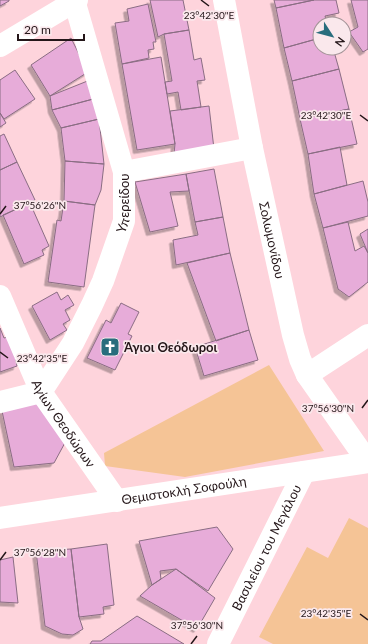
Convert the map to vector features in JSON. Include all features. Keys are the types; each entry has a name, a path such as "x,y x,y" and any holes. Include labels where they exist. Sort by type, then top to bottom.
{"street":[{"path":"0,46 75,0"},
{"name":"Υπερείδου","path":"42,392 72,342 103,281 124,221 124,172 75,0"},
{"name":"Σολωμονίδου","path":"224,0 252,148 293,335 300,359 307,375 368,462"},
{"path":"124,172 252,148"},
{"name":"Αγίων Θεοδώρων","path":"0,296 42,392 117,501"},
{"path":"307,375 368,335"},
{"path":"0,402 42,392"},
{"name":"Θεμιστοκλή Σοφούλη","path":"0,518 368,462"},
{"name":"Βασιλείου του Μεγάλου","path":"218,644 304,472"}],"shaded area":[{"path":"269,365 324,451 185,477 105,466 104,453"},
{"path":"349,518 368,528 368,644 273,644 259,637 307,547 328,558"}],"building":[{"path":"0,0 9,0 9,1 0,6"},
{"path":"150,0 183,0 189,30 164,34 158,37"},
{"path":"274,0 314,0 276,8"},
{"path":"314,0 336,0 339,13 325,16 312,16 312,40 284,48 276,8"},
{"path":"351,0 368,0 368,49 363,52 352,36 352,30 358,27"},
{"path":"148,4 156,42 153,42 154,49 148,50 149,58 122,64 115,23 129,21 127,9"},
{"path":"189,30 194,60 201,58 205,80 197,81 201,107 181,110 178,92 167,94 165,82 172,81 164,34"},
{"path":"71,38 88,72 50,96 31,65"},
{"path":"312,40 312,56 335,56 339,69 292,81 284,48"},
{"path":"161,57 175,144 137,150 122,64"},
{"path":"339,69 349,109 300,119 292,81"},
{"path":"15,70 35,99 4,119 0,113 0,80"},
{"path":"90,80 97,98 52,110 50,96"},
{"path":"97,98 99,119 61,128 52,110"},
{"path":"209,106 214,149 174,154 175,144 170,111"},
{"path":"349,109 357,144 308,154 300,119"},
{"path":"0,113 6,123 0,127"},
{"path":"99,119 104,164 65,161 61,128"},
{"path":"4,134 17,162 0,170 0,136"},
{"path":"340,147 347,185 314,194 308,154"},
{"path":"65,161 104,164 101,190 95,205 64,201"},
{"path":"17,162 35,200 0,217 0,170"},
{"path":"214,169 223,217 195,222 186,174"},
{"path":"186,174 189,191 170,192 178,226 150,232 135,182"},
{"path":"363,181 368,202 368,216 323,228 314,194"},
{"path":"64,201 95,205 84,287 48,282 57,220 61,221"},
{"path":"30,203 49,246 42,250 44,255 24,264 3,215"},
{"path":"223,217 230,253 176,265 173,240 198,235 195,222"},
{"path":"348,222 355,251 364,246 368,253 368,282 349,297 338,289 323,228"},
{"path":"368,229 368,253 360,234"},
{"path":"230,253 249,330 216,341 187,263"},
{"path":"57,292 61,300 68,295 74,305 65,310 70,320 63,324 67,330 50,340 32,306"},
{"name":"Άγιοι Θεόδωροι","path":"121,303 139,312 128,334 132,336 115,370 87,358 106,320 111,323"},
{"path":"0,328 4,338 11,336 17,366 0,372"},
{"path":"249,330 258,360 204,376 195,347"},
{"path":"40,399 67,439 54,463 14,467 2,411"},
{"path":"217,527 233,549 208,591 176,569 160,571 161,579 152,585 139,541"},
{"path":"107,544 114,605 103,607 104,614 79,617 71,549"},
{"path":"71,549 79,617 83,629 73,635 62,634 45,626 36,551"},
{"path":"13,557 18,603 0,602 0,560"},
{"path":"176,569 215,598 197,629 140,596 152,585"},
{"path":"137,616 184,644 90,644 92,641 101,641"}],"place":[{"name":"Άγιοι Θεόδωροι","path":"110,347"}]}
